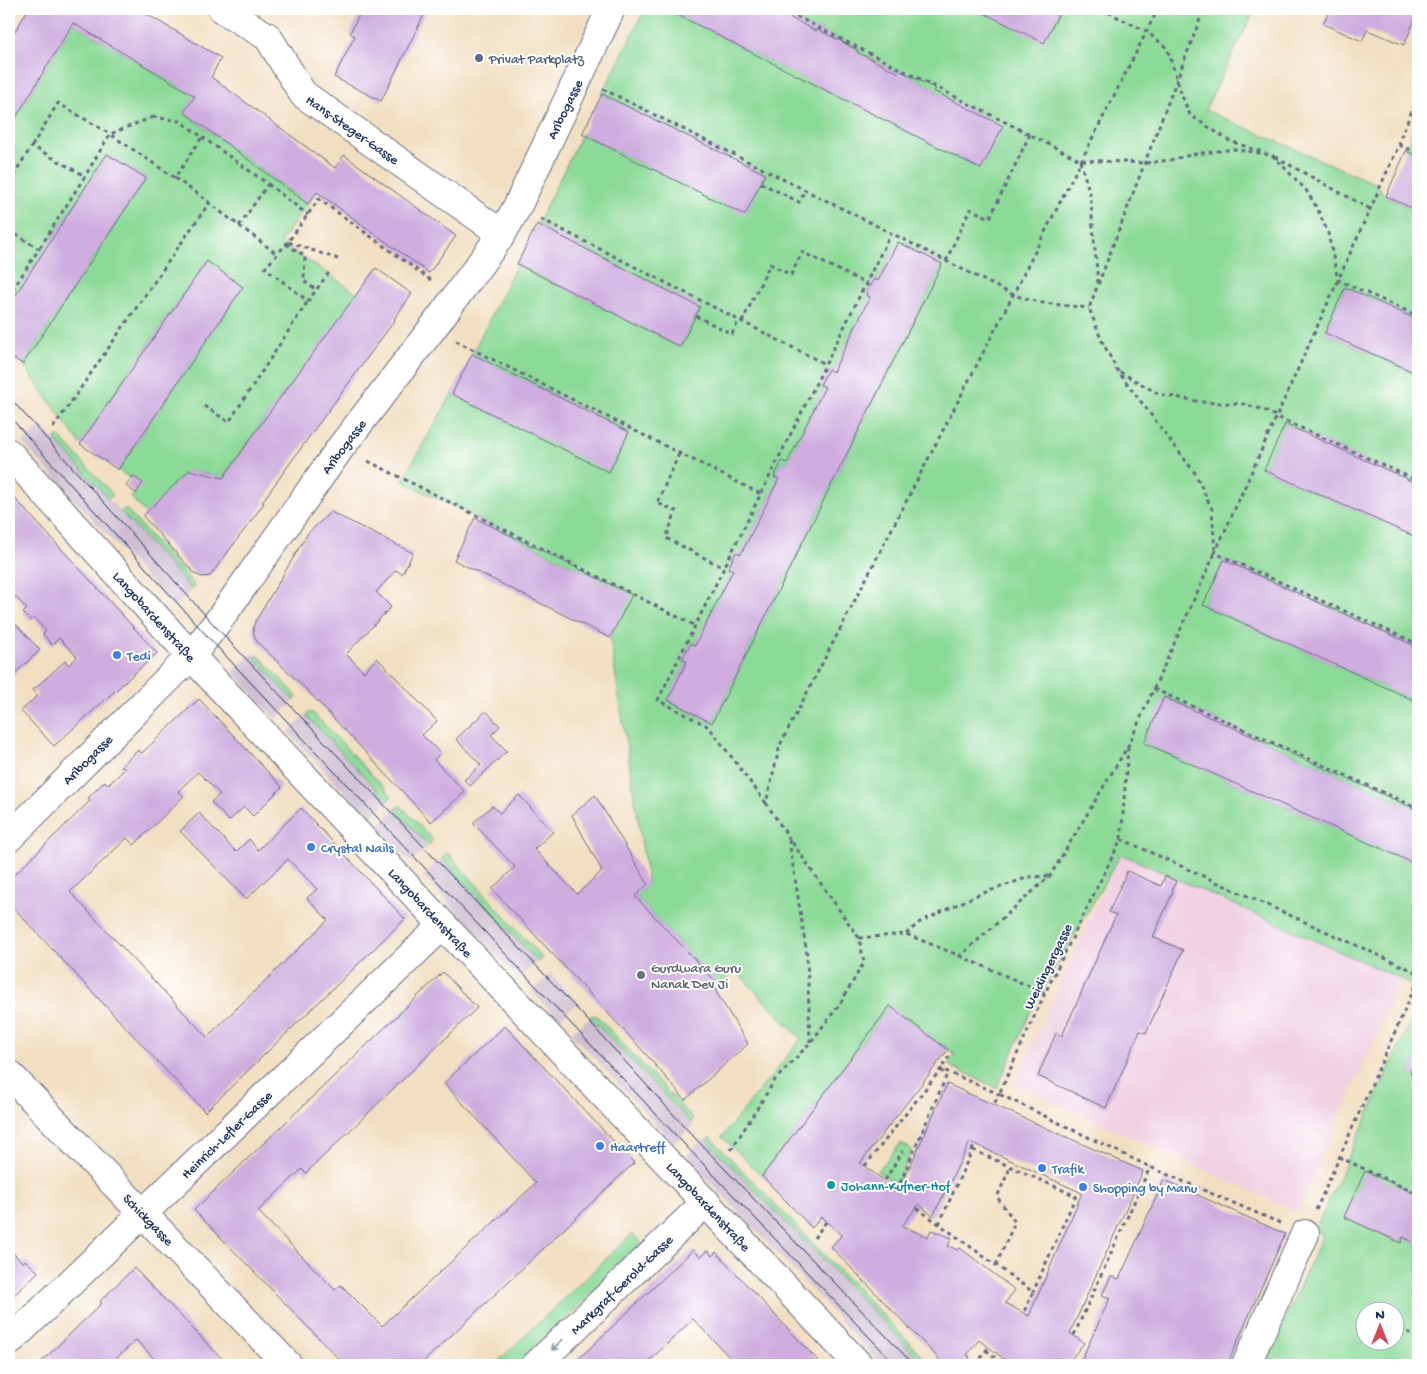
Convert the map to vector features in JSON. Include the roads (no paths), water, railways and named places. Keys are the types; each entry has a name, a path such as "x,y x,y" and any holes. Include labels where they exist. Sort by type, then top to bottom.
{"street":[{"name":"Hans-Steger-Gasse","path":"222,9 268,37 304,94 502,234"},
{"name":"Aribogasse","path":"9,838 191,656 219,620 341,447 432,330 502,234 517,207 612,9"},
{"name":"Langobardenstraße","path":"9,453 191,656 860,1365"},
{"name":"Heinrich-Lefler-Gasse","path":"9,1342 443,925"},
{"name":"Schickgasse","path":"9,1074 288,1365"},
{"name":"Markgraf-Gerold-Gasse","path":"536,1365 706,1202"},
{"path":"1246,1365 1305,1234"}],"tram line":[{"path":"9,397 215,626 580,1012 694,1137 914,1365"},
{"path":"9,416 207,636 685,1145 896,1365"}],"place":[{"name":"Privat Parkplatz","path":"479,58"},
{"name":"Tedi","path":"117,655"},
{"name":"Crystal Nails","path":"311,847"},
{"name":"Gurdwara Guru Nanak Dev Ji","path":"641,975"},
{"name":"Haartreff","path":"600,1146"},
{"name":"Trafik","path":"1042,1168"},
{"name":"Johann-Kufner-Hof","path":"831,1185"},
{"name":"Shopping by Manu","path":"1083,1187"}]}
